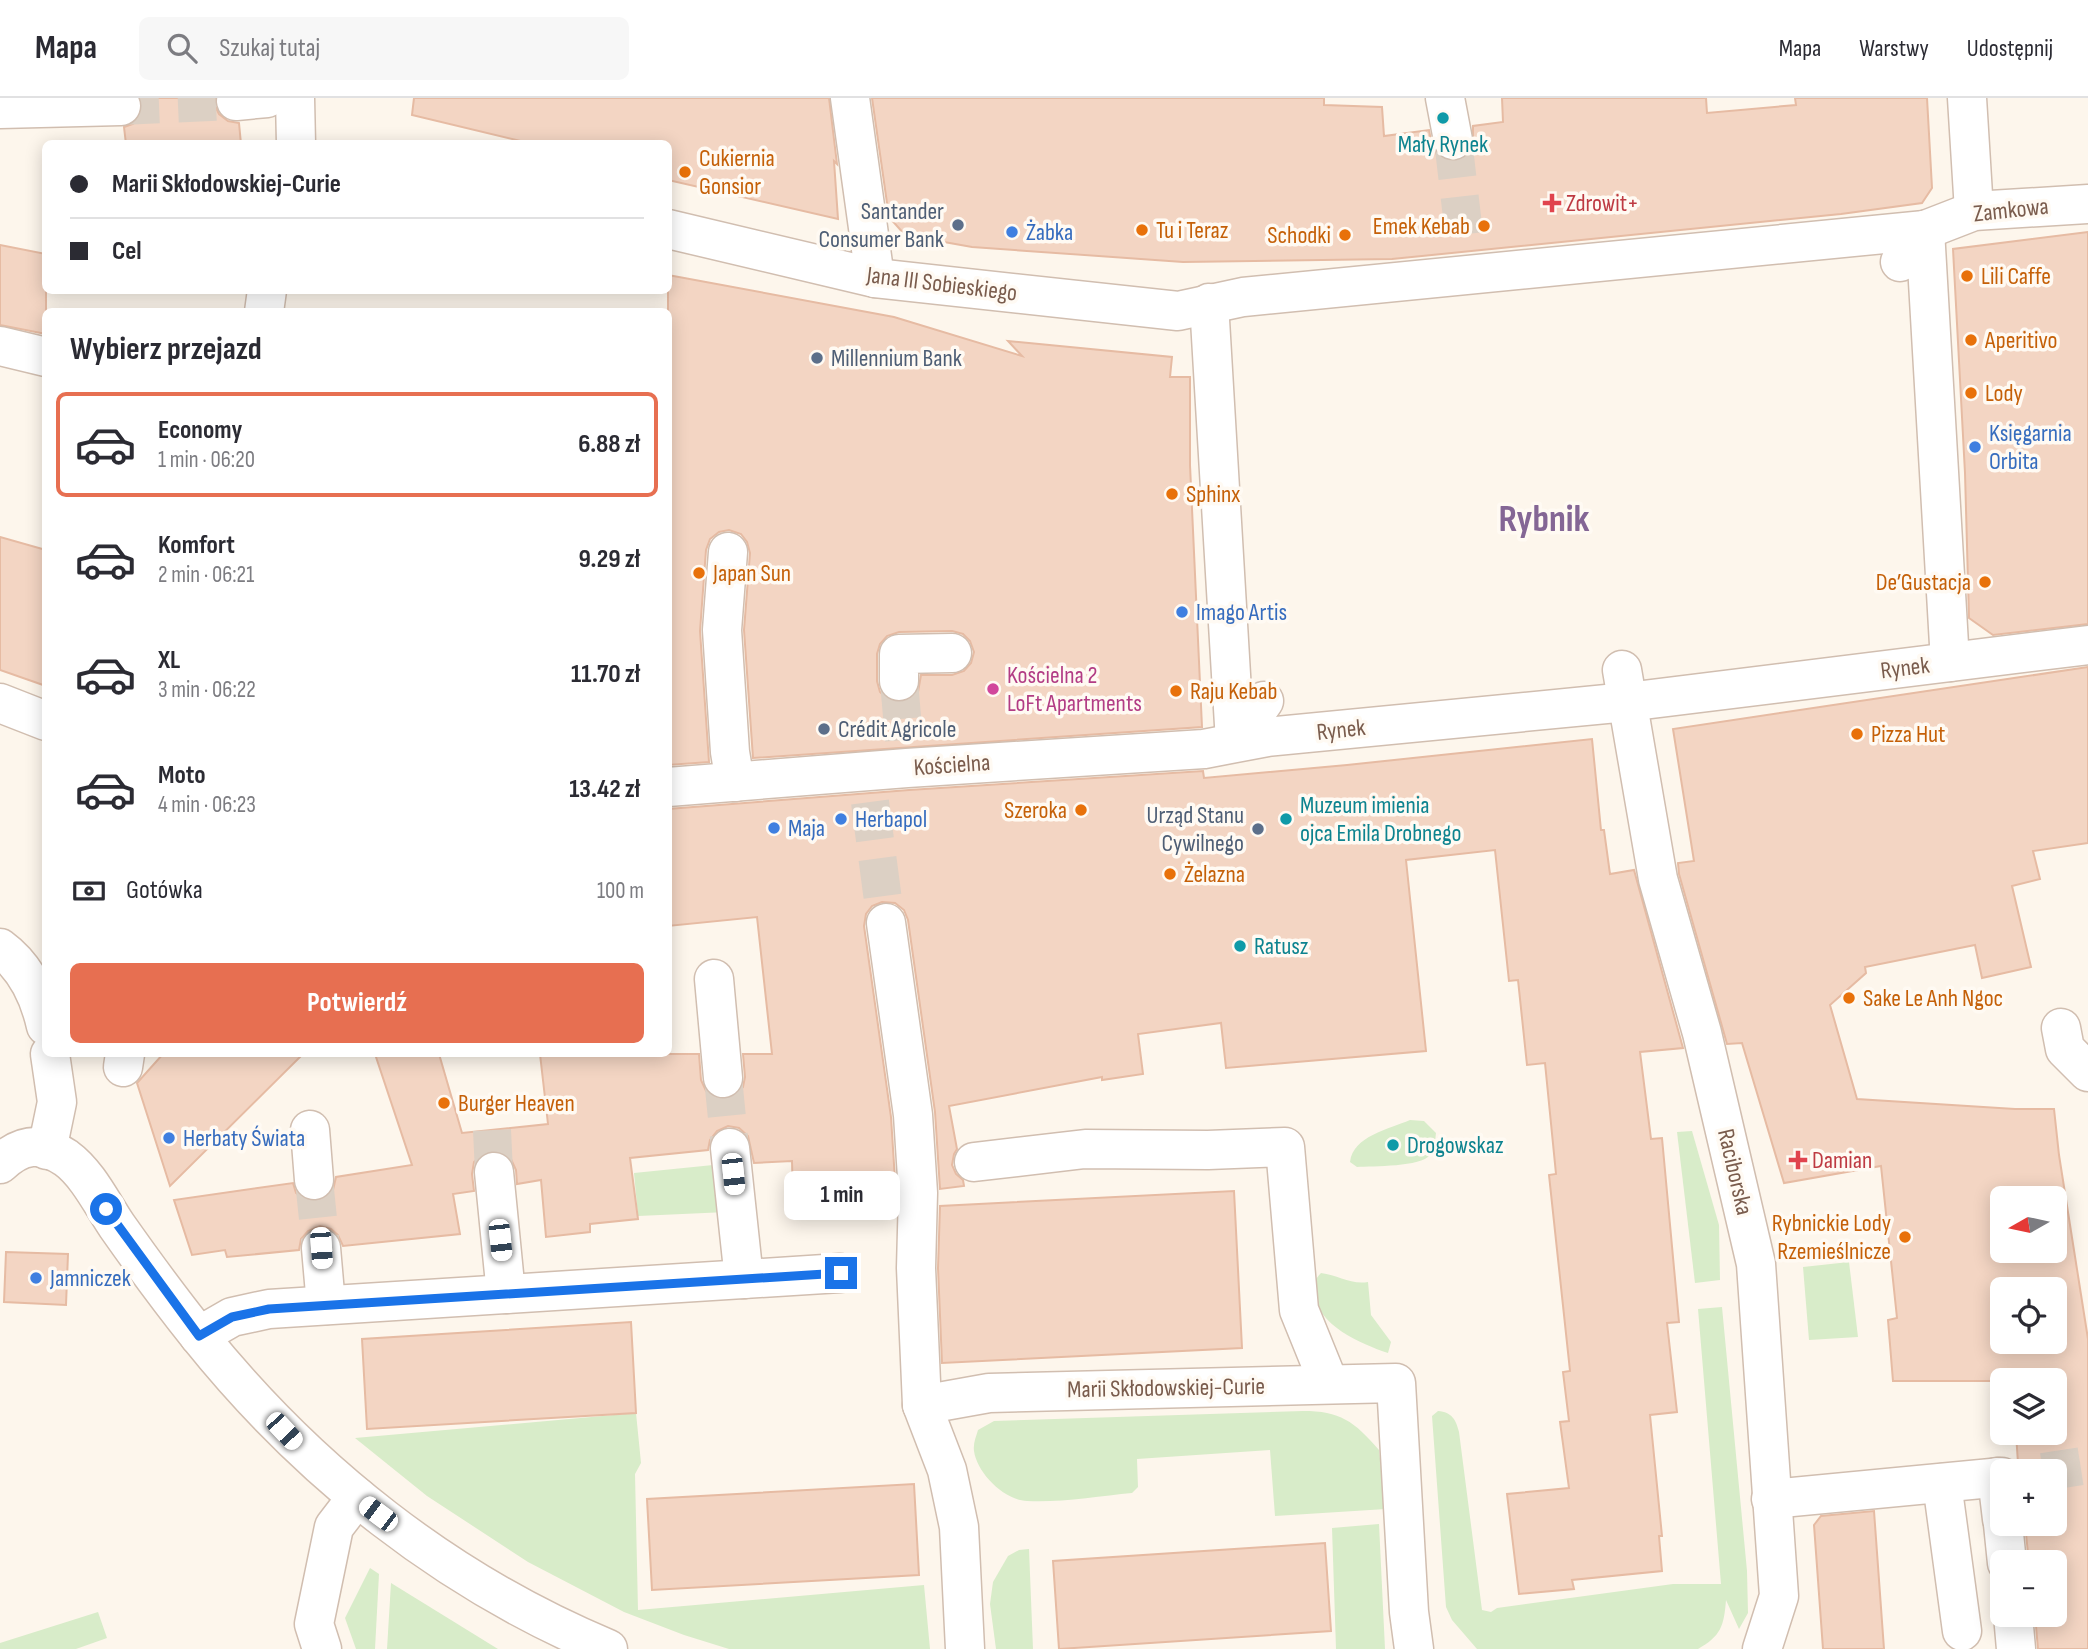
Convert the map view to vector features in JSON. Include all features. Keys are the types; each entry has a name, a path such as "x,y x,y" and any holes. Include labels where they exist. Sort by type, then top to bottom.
{"street":[{"path":"295,98 302,140"},
{"path":"850,98 875,278"},
{"path":"1446,98 1453,140"},
{"path":"1968,98 1974,211"},
{"path":"0,109 121,106"},
{"name":"Zamkowa","path":"1931,227 1974,211 2088,204"},
{"path":"1900,262 1931,227"},
{"path":"1235,742 1206,311 1243,297 1931,227"},
{"name":"Rynek","path":"1235,742 1624,686 1940,652 1931,227"},
{"name":"Jana III Sobieskiego","path":"672,230 875,278 1206,311"},
{"path":"0,346 42,356"},
{"path":"728,552 722,630 730,752 735,782"},
{"path":"1940,652 2088,645"},
{"path":"899,681 899,654 952,653"},
{"name":"Raciborska","path":"1624,686 1658,879 1702,1033 1756,1264 1779,1596 1762,1649"},
{"path":"1235,742 1264,701"},
{"path":"0,703 42,719"},
{"name":"Kościelna","path":"672,787 735,782 868,786 905,754 1204,749 1235,742"},
{"path":"886,923 913,1115 918,1194 916,1268 922,1405 947,1470 959,1527 965,1649"},
{"path":"23,958 42,1012"},
{"path":"714,979 723,1077"},
{"path":"2061,1028 2065,1049 2088,1072"},
{"path":"47,1150 57,1102 50,1057"},
{"path":"310,1130 314,1180"},
{"path":"0,1164 14,1151 29,1147 47,1150 66,1158 81,1173 199,1336 238,1383 300,1447 357,1497 444,1562 502,1597 608,1649"},
{"path":"974,1162 1085,1149 1208,1150 1286,1147 1299,1310 1329,1384"},
{"path":"730,1148 744,1279"},
{"path":"494,1172 506,1294"},
{"path":"321,1248 326,1305"},
{"path":"199,1336 232,1317 250,1312 841,1273"},
{"name":"Marii Skłodowskiej-Curie","path":"922,1405 989,1393 1396,1383 1409,1612 1414,1649"},
{"path":"1772,1499 1990,1478"},
{"path":"1942,1483 1962,1630"},
{"path":"322,1649 314,1624 334,1527 357,1497"},
{"path":"2013,1627 2016,1649"}],"green space":[{"path":"1410,1120 1424,1121 1436,1133 1433,1150 1425,1159 1407,1164 1357,1167 1350,1162 1353,1153 1365,1140"},
{"path":"1692,1131 1719,1225 1720,1280 1695,1283 1677,1132"},
{"path":"723,1164 727,1212 638,1216 634,1173"},
{"path":"1849,1262 1858,1337 1809,1340 1803,1267"},
{"path":"1321,1273 1356,1282 1368,1282 1371,1315 1391,1342 1388,1353 1342,1332 1323,1315 1314,1290"},
{"path":"1722,1307 1747,1571 1748,1613 1739,1629 1726,1600 1720,1629 1712,1640 1698,1649 1477,1649 1452,1620 1446,1607 1432,1416 1438,1411 1450,1415 1459,1432 1482,1610 1491,1612 1497,1608 1673,1584 1721,1584 1698,1309"},
{"path":"1303,1411 1327,1413 1345,1420 1362,1432 1379,1450 1386,1509 1275,1516 1270,1450 1137,1459 1138,1487 1132,1493 1039,1501 1018,1499 1001,1491 980,1468 974,1451 978,1430 994,1421"},
{"path":"636,1413 641,1463 635,1474 638,1610 924,1585 930,1649 729,1649 684,1635 624,1612 528,1562 427,1496 355,1438"},
{"path":"1379,1524 1385,1649 1336,1649 1332,1528"},
{"path":"1029,1549 1033,1649 996,1649 990,1604 993,1582 1008,1556 1019,1550"},
{"path":"370,1568 379,1574 375,1649 356,1649 345,1618"},
{"path":"391,1583 498,1649 387,1649"},
{"path":"98,1612 107,1638 76,1649 0,1649 0,1643"}],"building":[{"path":"141,98 215,98 214,104 219,114 228,121 239,123 241,140 126,140 124,127 133,124 140,117 143,106"},
{"path":"414,98 829,98 837,164 834,161 838,219 672,181 672,140 516,140 412,115"},
{"path":"872,98 1324,98 1324,105 1382,107 1384,136 1429,130 1437,155 1456,162 1467,157 1473,148 1473,126 1503,122 1502,98 1706,98 1707,113 1796,105 1795,98 1927,98 1932,188 1922,203 1841,214 1392,259 1183,262 972,247 905,235 889,217"},
{"path":"2088,232 2088,624 1993,635 1969,618 1965,473 1953,249"},
{"path":"0,245 42,253 42,294 46,294 46,308 42,308 42,333 0,325"},
{"path":"672,276 894,317 1022,356 1008,341 1172,357 1170,377 1190,377 1190,465 1202,727 753,758 744,630 750,553 741,534 729,530 719,532 710,539 706,550 700,631 709,762 672,765 672,308 668,308 668,294 672,294","holes":["952,631 963,634 970,641 974,652 971,663 964,671 952,675 921,675 918,692 909,700 900,703 889,700 880,692 877,681 877,654 880,644 887,636 899,632"]},
{"path":"0,537 42,549 42,685 0,670"},
{"path":"2088,667 2088,843 2033,851 2040,879 2012,886 2031,967 1982,978 1975,945 1865,967 1866,973 1830,1005 1857,1099 2054,1109 2064,1186 1990,1186 1990,1264 2067,1264 2067,1206 2088,1339 2088,1649 2038,1649 2036,1627 2067,1627 2067,1550 2028,1550 2026,1536 2067,1536 2067,1459 2018,1459 2017,1445 2067,1445 2067,1368 1990,1368 1990,1381 1893,1381 1888,1320 1897,1318 1881,1166 1784,1183 1742,1043 1727,1044 1679,874 1678,863 1694,861 1673,729"},
{"path":"1592,739 1601,830 1604,830 1610,874 1634,870 1683,1048 1640,1052 1651,1139 1662,1138 1679,1322 1667,1323 1677,1412 1650,1415 1662,1536 1659,1536 1662,1571 1572,1580 1574,1589 1519,1594 1507,1494 1569,1488 1560,1422 1569,1421 1563,1372 1570,1371 1549,1175 1556,1174 1545,1063 1527,1065 1518,980 1509,981 1495,850 1406,860 1426,1051 1226,1068 1221,1023 1138,1034 1143,1074 1102,1080 1102,1077 949,1106 957,1149 952,1165 963,1180 964,1186 940,1189 935,1112 908,920 904,910 895,903 882,902 872,906 866,914 864,926 891,1117 896,1196 844,1205 843,1198 793,1200 792,1161 754,1163 748,1136 739,1128 728,1126 717,1131 710,1140 708,1150 630,1158 638,1219 590,1224 590,1232 546,1237 541,1180 517,1184 516,1170 511,1159 504,1152 493,1150 482,1154 474,1162 474,1191 453,1194 460,1234 343,1246 338,1235 331,1229 320,1226 308,1231 301,1239 299,1250 227,1257 225,1250 192,1255 174,1200 293,1183 296,1193 304,1199 316,1202 327,1198 333,1190 336,1177 412,1165 376,1057 440,1057 462,1133 548,1124 540,1057 672,1057 672,1054 699,1054 701,1080 706,1091 713,1097 724,1100 736,1095 743,1087 745,1077 743,1054 772,1054 757,917 672,926 672,809 1203,771 1204,778"},
{"path":"160,1057 300,1057 170,1186 137,1083"},
{"path":"1234,1191 1242,1348 942,1363 938,1268 940,1206"},
{"path":"6,1252 68,1254 66,1305 4,1302"},
{"path":"631,1322 636,1413 367,1429 362,1339"},
{"path":"914,1484 919,1575 652,1590 647,1499"},
{"path":"1874,1511 1884,1649 1823,1649 1814,1525 1821,1516"},
{"path":"1325,1543 1331,1631 1059,1649 1053,1561"}],"tunnel":[{"path":"121,106 236,101"},
{"path":"1453,140 1466,251"},
{"path":"899,681 904,740"},
{"path":"870,802 886,923"},
{"path":"723,1078 730,1148"},
{"path":"492,1130 494,1172"},
{"path":"314,1180 321,1248"},
{"path":"2067,1468 2088,1465"}],"place":[{"name":"Mały Rynek","path":"1443,118"},
{"name":"Cukiernia Gonsior","path":"685,172"},
{"name":"Zdrowit+","path":"1552,203"},
{"name":"Santander Consumer Bank","path":"958,225"},
{"name":"Emek Kebab","path":"1484,226"},
{"name":"Tu i Teraz","path":"1142,230"},
{"name":"Żabka","path":"1012,232"},
{"name":"Schodki","path":"1345,235"},
{"name":"Lili Caffe","path":"1967,276"},
{"name":"Aperitivo","path":"1971,340"},
{"name":"Millennium Bank","path":"817,358"},
{"name":"Lody","path":"1971,393"},
{"name":"Księgarnia Orbita","path":"1975,447"},
{"name":"Sphinx","path":"1172,494"},
{"name":"Japan Sun","path":"699,573"},
{"name":"De’Gustacja","path":"1985,582"},
{"name":"Imago Artis","path":"1182,612"},
{"name":"Kościelna 2 LoFt Apartments","path":"993,689"},
{"name":"Raju Kebab","path":"1176,691"},
{"name":"Crédit Agricole","path":"824,729"},
{"name":"Pizza Hut","path":"1857,734"},
{"name":"Szeroka","path":"1081,810"},
{"name":"Herbapol","path":"841,819"},
{"name":"Muzeum imienia ojca Emila Drobnego","path":"1286,819"},
{"name":"Maja","path":"774,828"},
{"name":"Urząd Stanu Cywilnego","path":"1258,829"},
{"name":"Żelazna","path":"1170,874"},
{"name":"Ratusz","path":"1240,946"},
{"name":"Sake Le Anh Ngoc","path":"1849,998"},
{"name":"Burger Heaven","path":"444,1103"},
{"name":"Herbaty Świata","path":"169,1138"},
{"name":"Drogowskaz","path":"1393,1145"},
{"name":"Damian","path":"1798,1160"},
{"name":"Rybnickie Lody Rzemieślnicze","path":"1905,1237"},
{"name":"Jamniczek","path":"36,1278"}],"district":[{"name":"Rybnik","path":"1544,519"}],"route":[{"path":"106,1209 199,1336 232,1317 269,1309 841,1273"}]}
